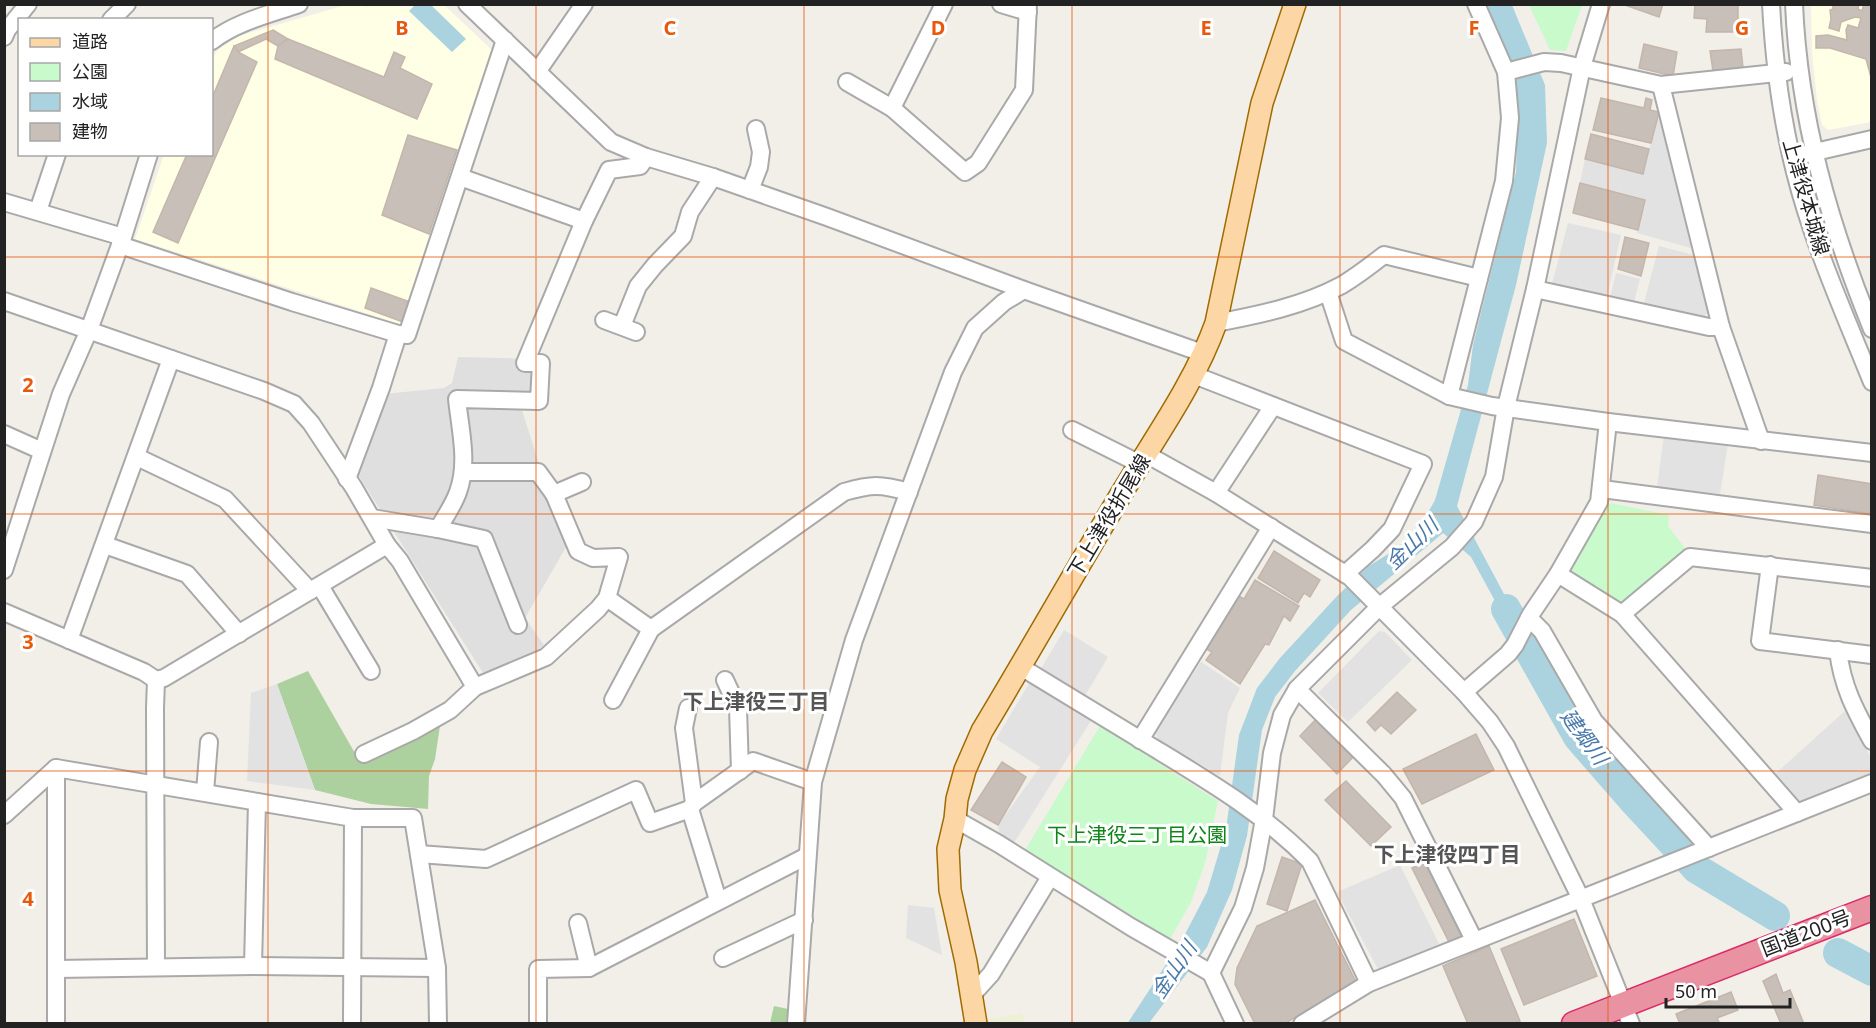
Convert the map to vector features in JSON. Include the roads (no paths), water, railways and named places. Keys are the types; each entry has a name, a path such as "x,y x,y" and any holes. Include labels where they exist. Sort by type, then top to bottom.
{"highway":[{"name":"国道200号","path":"1574,1023 1627,1014 1872,908"}],"main road":[{"name":"下上津役折尾線","path":"976,1023 966,962 950,890 948,849 957,799 965,771 977,742 1205,354 1216,323 1262,103 1295,4"}],"street":[{"path":"18,18 28,4"},
{"path":"113,18 127,4"},
{"path":"213,40 221,33 299,4"},
{"path":"467,4 610,142 646,157 712,177 897,242 1205,354"},
{"path":"537,72 584,4"},
{"path":"892,108 944,4"},
{"path":"847,82 892,108 965,172 978,163 1024,90 1028,8 1001,4"},
{"path":"1455,398 1479,278 1504,181 1510,118 1506,72 1476,4"},
{"path":"1205,969 1243,908 1255,868 1260,816 1272,753 1282,715 1297,689 1375,603 1452,547 1474,522 1494,477 1499,407 1535,289 1582,67 1601,4"},
{"name":"上津役本城線","path":"1771,4 1776,74 1792,158 1814,234 1872,382"},
{"name":"上津役本城線","path":"1794,4 1799,69 1813,152 1830,215 1872,329"},
{"path":"9,32 18,19"},
{"path":"4,202 38,211 284,299 407,335 505,40"},
{"path":"1506,72 1544,62 1561,63 1660,85 1776,74 1799,69"},
{"path":"1660,85 1721,327 1761,441"},
{"path":"750,190 759,167 761,152 756,129"},
{"path":"1792,158 1872,139"},
{"path":"38,211 56,156"},
{"path":"4,570 11,525 42,451 61,394 89,330 148,156"},
{"path":"438,528 458,492 463,472 464,459 457,399 539,401 541,363 525,363 584,221 609,170 640,166 646,157"},
{"path":"460,177 584,221"},
{"path":"604,320 629,329 638,286 682,236 690,212 712,177"},
{"path":"1216,323 1256,316 1296,304 1351,279 1384,255 1479,278"},
{"path":"1535,289 1709,327 1721,327"},
{"path":"796,1023 813,782 854,640 953,372 975,328 1004,302 1024,290"},
{"path":"1328,291 1344,341 1455,398 1499,407 1608,422 1872,453"},
{"path":"4,301 264,391 294,404 311,423 387,545 400,561 476,687"},
{"path":"347,479 381,388 398,334"},
{"path":"69,640 171,360"},
{"path":"1194,375 1423,464 1392,529 1347,575"},
{"path":"1216,493 1273,406"},
{"path":"1464,692 1508,654 1515,645 1527,621 1558,574 1599,502 1608,422"},
{"path":"1072,430 1143,459 1216,493 1347,575 1464,692 1490,722 1506,747 1581,898 1627,1014"},
{"path":"4,434 42,451"},
{"path":"137,458 225,499 315,589 371,671"},
{"path":"364,753 413,731 450,710 476,687 546,657 607,598 619,557 593,558 578,551 554,494 538,472 463,472"},
{"path":"554,494 582,482"},
{"path":"613,700 651,629 844,492 868,485 887,486 909,492"},
{"path":"1602,489 1872,524"},
{"path":"372,518 438,528 484,539 518,626"},
{"path":"1140,740 1271,527"},
{"path":"105,545 187,574 239,634"},
{"path":"4,612 144,672 156,680 164,678 387,545"},
{"path":"1622,614 1690,557 1872,578"},
{"path":"1770,566 1760,641 1872,654"},
{"path":"1558,574 1622,614 1797,813"},
{"path":"607,598 651,629"},
{"path":"1527,621 1542,631 1594,721 1705,849"},
{"path":"1838,650 1841,674 1855,709 1872,741"},
{"path":"1021,667 1228,793 1260,816 1310,861 1369,983"},
{"path":"156,680 154,783 156,967"},
{"path":"725,680 738,708 740,771"},
{"path":"1297,689 1384,775 1403,798 1474,940"},
{"path":"687,708 684,728 692,806 718,900"},
{"path":"205,792 209,742"},
{"path":"419,854 486,859 636,790 650,823 692,806 753,761 813,782"},
{"path":"56,768 353,818 413,818 437,968 438,1023"},
{"path":"4,815 56,768"},
{"path":"56,768 56,1023"},
{"path":"1302,1023 1369,983 1872,783"},
{"path":"252,966 256,802"},
{"path":"352,1023 353,818"},
{"path":"955,819 1205,969 1235,1023"},
{"path":"538,1023 538,969 589,968 807,856"},
{"path":"971,996 997,965 1050,877"},
{"path":"723,958 804,920"},
{"path":"578,923 589,968"},
{"path":"56,969 252,966 437,968"}],"water":[{"path":"415,5 431,5 466,39 452,52 409,11"},
{"name":"金山川","path":"1486,5 1512,5 1545,85 1547,143 1516,285 1457,506 1519,622 1512,632 1471,557 1443,533 1351,610 1295,671 1275,697 1262,730 1247,836 1232,890 1207,947 1149,1023 1127,1024 1182,940 1207,892 1226,829 1239,735 1257,688 1280,658 1338,595 1369,566 1396,549 1420,527 1435,500 1468,385 1473,345 1516,172 1518,115 1513,65"}],"waterway":[{"name":"建郷川","path":"1506,609 1578,737 1632,799 1697,869 1775,916"},
{"name":"建郷川","path":"1838,953 1872,971"}],"district":[{"name":"下上津役三丁目","path":"756,702"},
{"name":"下上津役四丁目","path":"1447,855"}],"park label":[{"name":"下上津役三丁目公園","path":"1137,835"}]}
